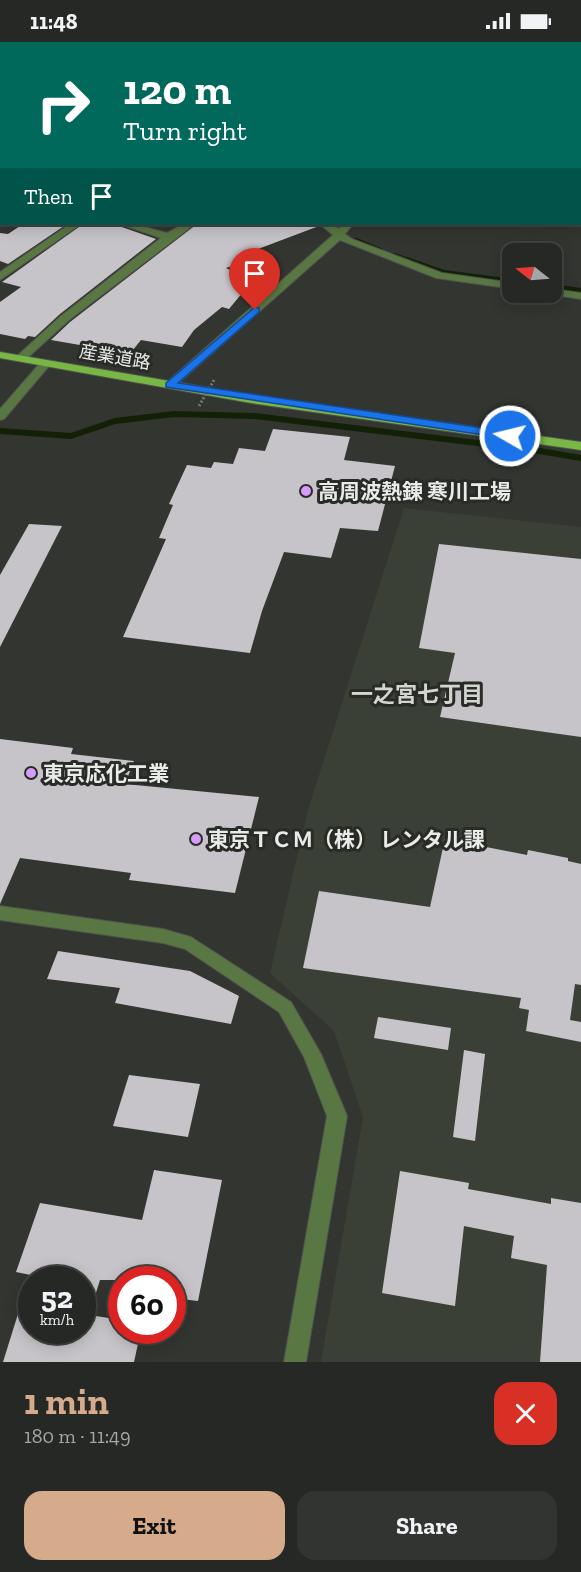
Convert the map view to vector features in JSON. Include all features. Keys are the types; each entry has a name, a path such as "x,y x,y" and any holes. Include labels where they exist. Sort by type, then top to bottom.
{"main road":[{"name":"産業道路","path":"0,355 251,399 581,446"}],"street":[{"path":"0,277 75,225"},
{"path":"128,225 169,237"},
{"path":"20,359 65,318 169,237 188,225"},
{"path":"326,225 359,246 440,276 502,284"},
{"path":"170,385 340,234 347,225"},
{"path":"562,293 581,296"},
{"path":"0,416 45,364"},
{"path":"0,913 163,936 191,944 285,1007 312,1054 338,1116 295,1362"}],"path":[{"path":"199,406 214,380"}],"shaded area":[{"path":"404,508 581,527 581,1362 321,1362 363,1117 334,1031 270,973 308,810"}],"building":[{"path":"22,225 66,225 8,264 0,261 0,233 8,234"},
{"path":"82,225 118,225 156,239 60,314 35,337 28,336 25,339 0,334 0,302 21,287 2,282"},
{"path":"196,225 319,226 242,255 250,260 226,268 252,281 229,309 222,307 194,330 182,347 141,340 128,356 51,340 70,322"},
{"path":"273,429 350,437 344,460 395,466 378,531 340,528 331,558 284,552 262,611 250,653 123,637 166,539 159,538 173,505 169,504 187,465 211,468 214,462 233,464 239,448 265,451"},
{"path":"29,524 62,526 0,647 0,575"},
{"path":"439,544 581,559 581,737 440,717 455,653 419,648"},
{"path":"0,739 73,748 71,754 134,761 125,784 259,797 235,893 129,880 131,873 20,858 0,904"},
{"path":"446,834 467,838 466,843 527,855 528,850 568,858 568,861 581,864 581,985 575,984 570,1020 581,1022 581,1042 526,1031 529,1010 519,1008 521,998 303,968 319,891 430,907"},
{"path":"58,951 190,971 239,996 231,1024 115,1003 120,988 47,979"},
{"path":"378,1017 451,1028 448,1050 374,1038"},
{"path":"464,1050 485,1054 475,1141 453,1137"},
{"path":"129,1075 200,1084 188,1137 113,1126"},
{"path":"154,1170 222,1180 198,1301 186,1300 186,1266 108,1266 108,1280 100,1280 96,1293 96,1266 18,1266 40,1203 142,1220"},
{"path":"400,1171 469,1183 468,1189 551,1204 551,1198 581,1203 581,1362 540,1362 547,1265 511,1258 514,1236 464,1226 455,1306 382,1293"},
{"path":"18,1314 18,1344 96,1344 96,1316 108,1318 108,1344 138,1344 134,1362 3,1362"}],"waterway":[{"path":"356,240 380,250"},
{"path":"394,255 411,261"},
{"path":"407,260 444,273 502,281"},
{"path":"562,288 581,291"},
{"path":"0,431 71,436 115,421 174,414 255,416 534,450 581,458"}],"place":[{"name":"高周波熱錬 寒川工場","path":"306,491"},
{"name":"東京応化工業","path":"31,773"},
{"name":"東京ＴＣＭ（株） レンタル課","path":"196,839"}],"district":[{"name":"一之宮七丁目","path":"417,694"}],"route":[{"path":"255,310 170,385 251,399 510,436"}]}
